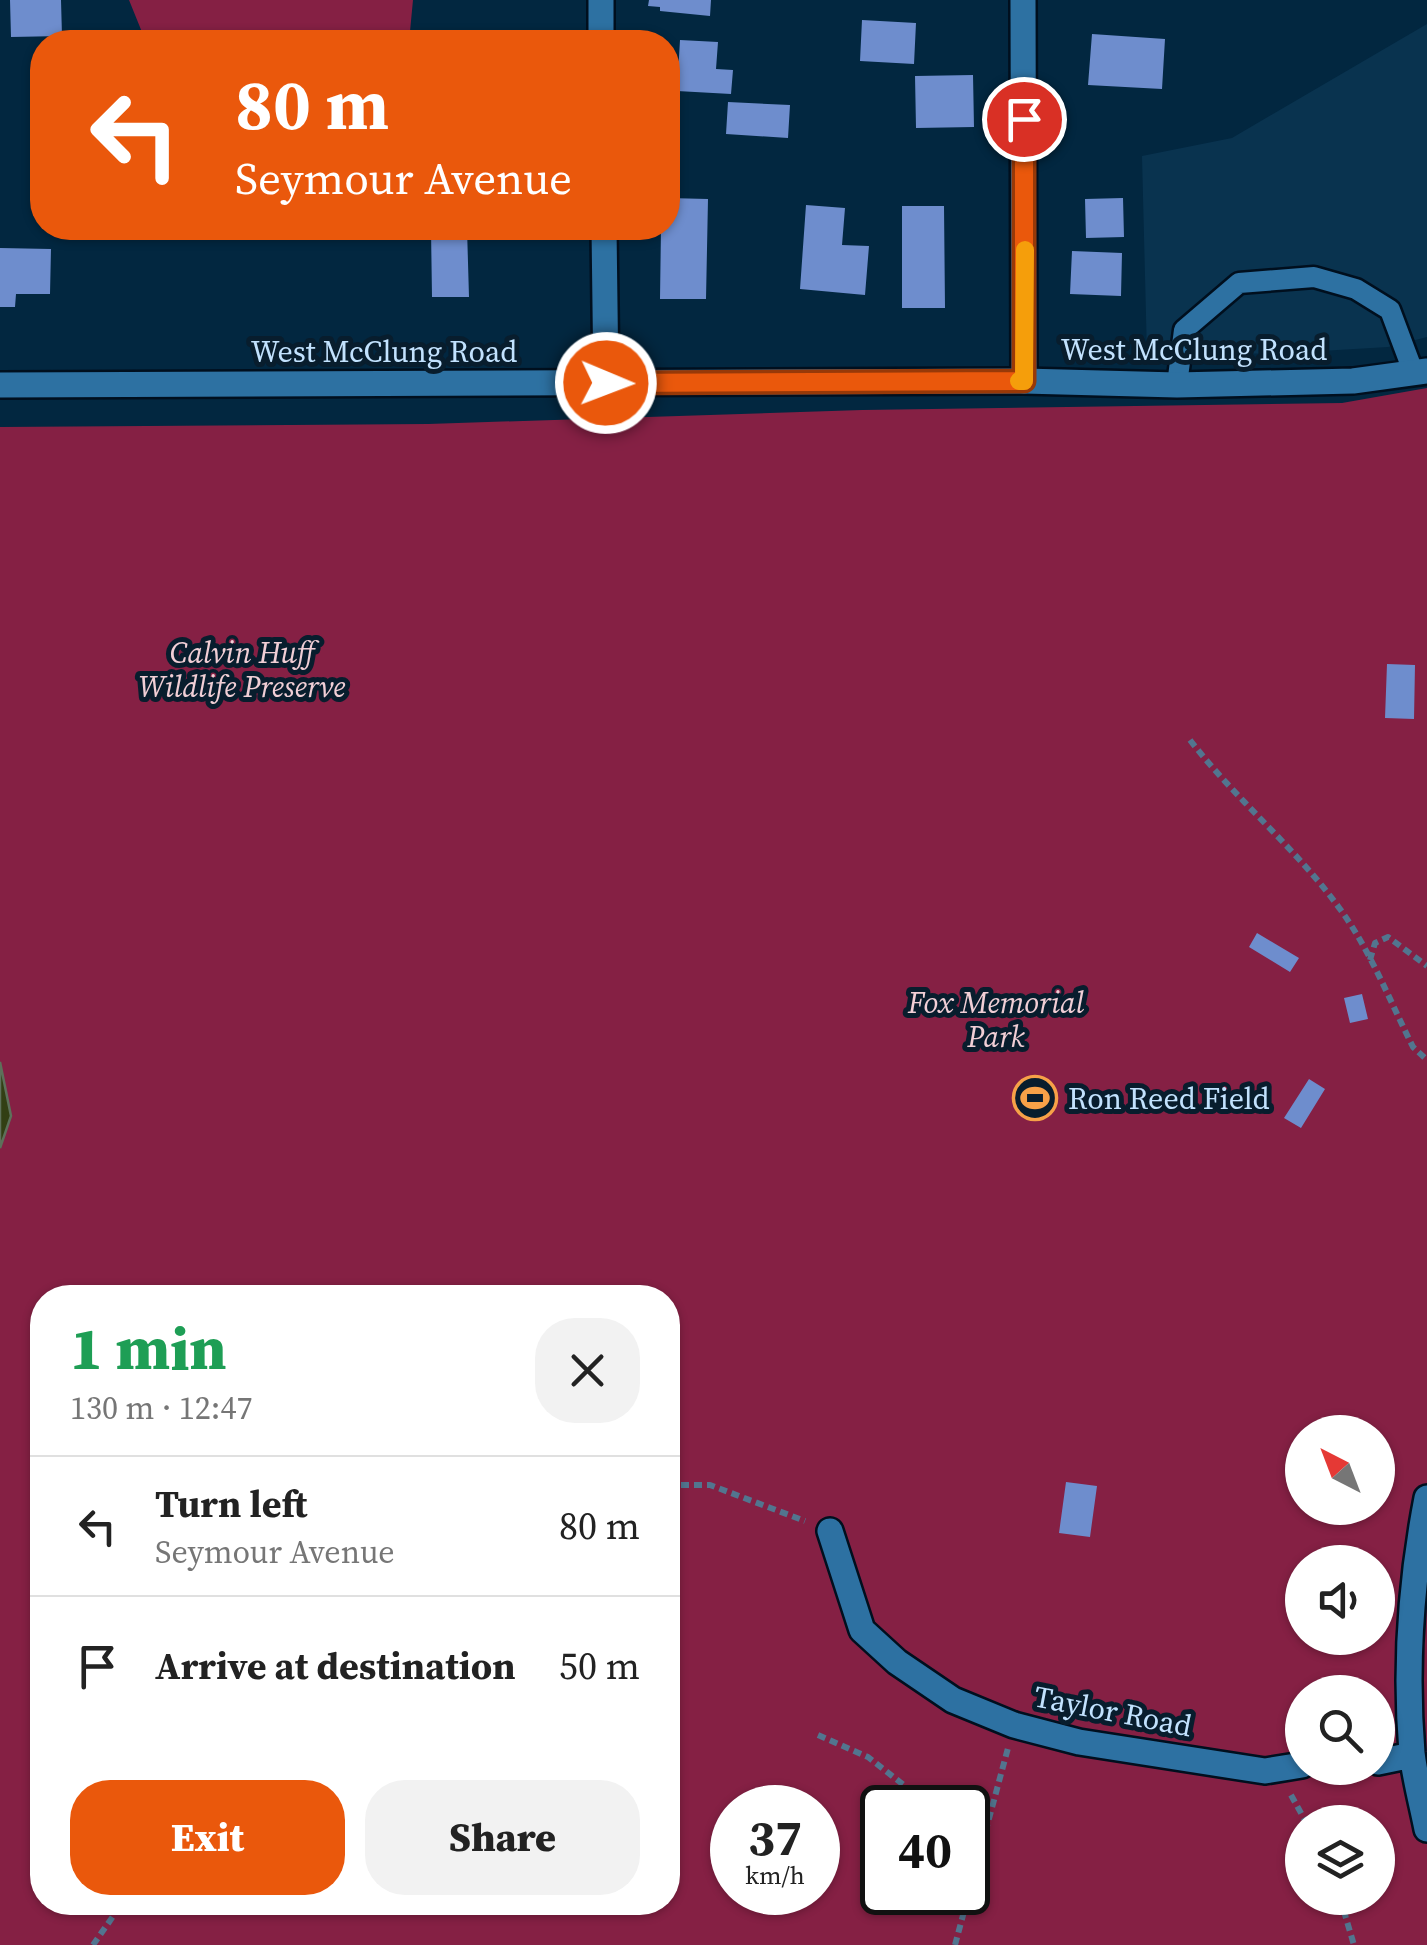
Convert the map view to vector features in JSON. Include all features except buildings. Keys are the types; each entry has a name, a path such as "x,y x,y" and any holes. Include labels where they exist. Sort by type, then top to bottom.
{"street":[{"path":"601,0 602,30"},
{"path":"1023,0 1024,381"},
{"path":"604,240 606,383"},
{"name":"West McClung Road","path":"0,386 1024,381 1177,385 1354,381 1420,373"},
{"path":"1427,1498 1412,1603 1412,1755 1427,1829"},
{"name":"Taylor Road","path":"830,1531 862,1630 897,1662 953,1700 1014,1724 1079,1742 1265,1771 1285,1768"},
{"path":"1395,1758 1412,1755"}],"lane":[{"path":"1177,385 1184,330 1239,283 1314,278 1356,289 1390,310 1420,373"}],"path":[{"path":"1190,740 1340,910 1413,1047 1427,1060"},
{"path":"1370,962 1375,943 1388,937 1427,966"},
{"path":"680,1485 710,1485 830,1531"},
{"path":"990,1809 1014,1724"},
{"path":"818,1735 868,1757 903,1785"},
{"path":"94,1945 114,1915"},
{"path":"955,1945 962,1915"},
{"path":"1345,1915 1354,1945"}],"shaded area":[{"path":"1427,24 1427,337 1388,347 1147,355 1142,156 1232,138"},
{"path":"0,1062 11,1116 0,1148"}],"green space":[{"path":"129,0 413,0 410,30 141,30"},
{"name":"Fox Memorial Park","path":"1427,388 1427,1945 0,1945 0,427 428,424 862,410 1342,403"}],"slow traffic":[{"path":"1019,381 1024,381 1026,357 1025,250"}],"place":[{"name":"Ron Reed Field","path":"1035,1098"}],"route":[{"path":"606,383 1024,381 1024,119"}],"park label":[{"name":"Calvin Huff Wildlife Preserve","path":"242,669"}]}
